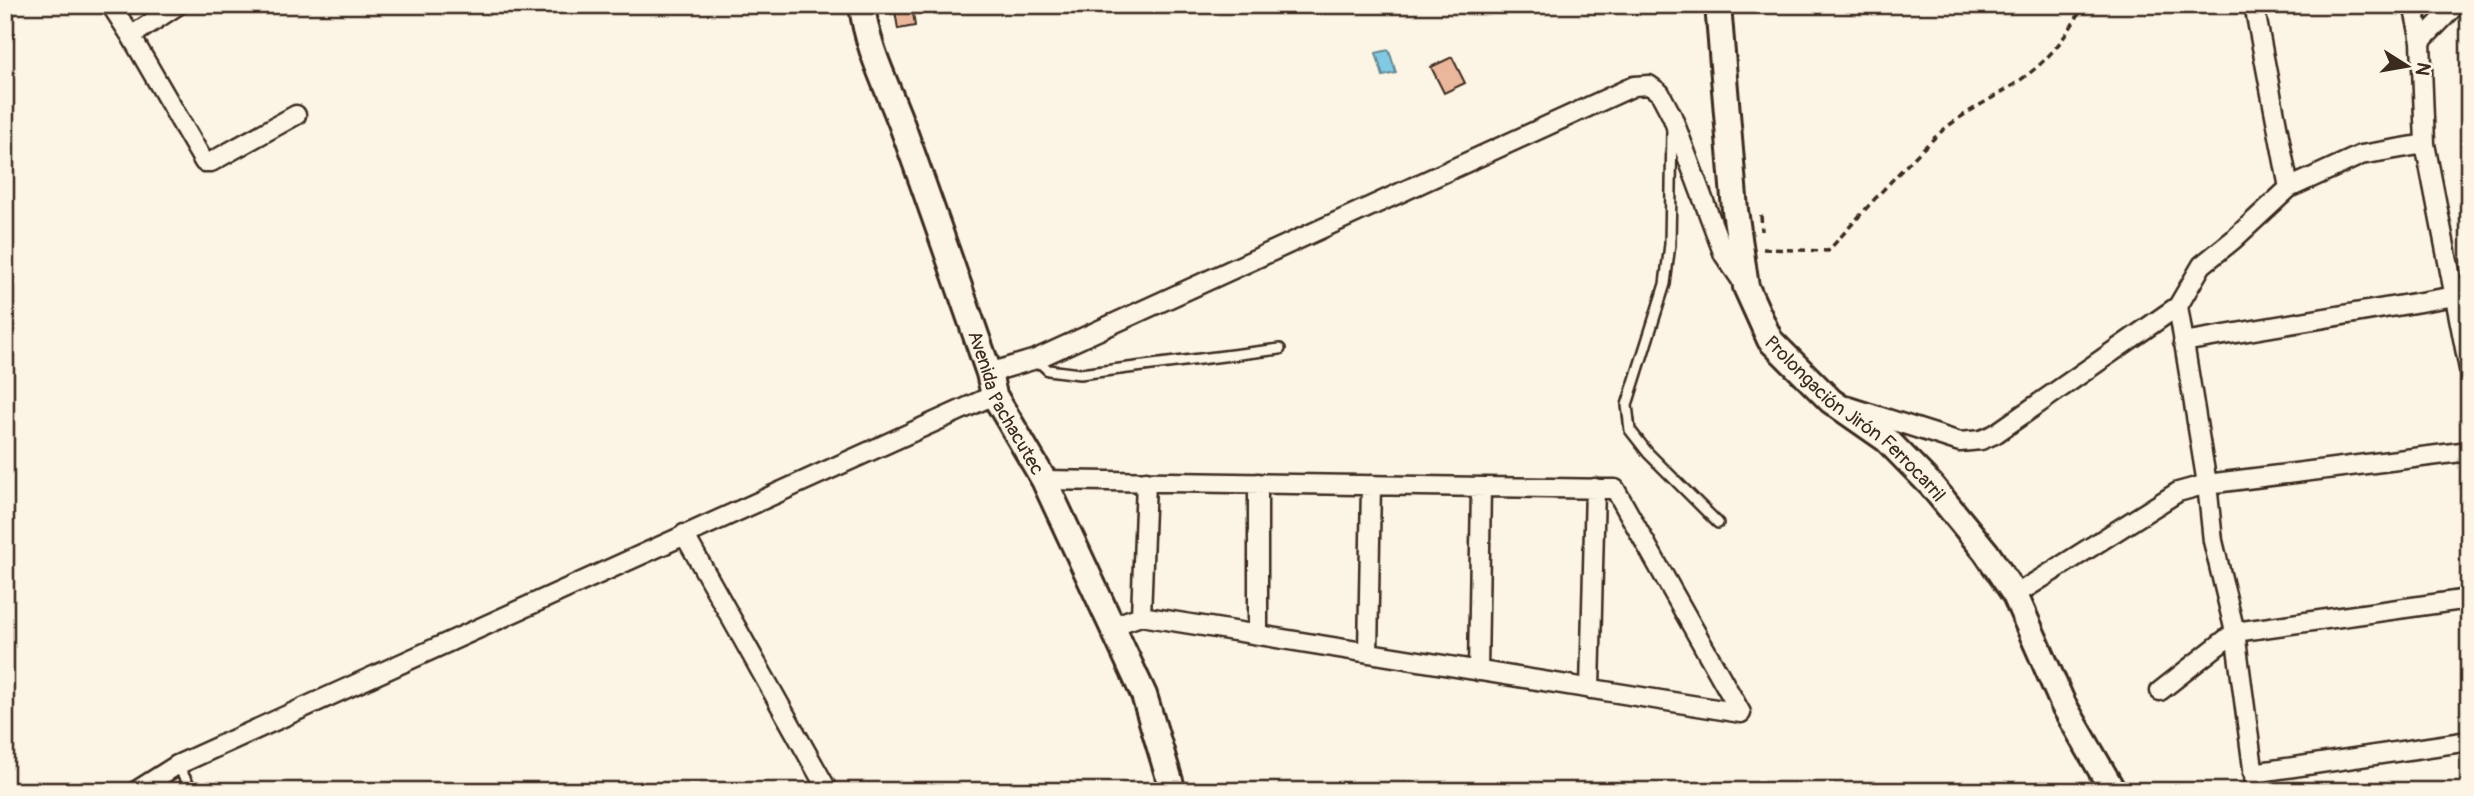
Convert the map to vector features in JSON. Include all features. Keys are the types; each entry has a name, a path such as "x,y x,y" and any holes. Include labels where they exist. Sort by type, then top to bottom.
{"street":[{"path":"111,5 205,162 211,162 296,115"},
{"path":"131,36 178,5"},
{"name":"Avenida Pachacutec","path":"862,5 871,51 898,114 991,384 1044,480 1144,695 1173,791"},
{"name":"Prolongación Jirón Ferrocarril","path":"1718,5 1735,210 1746,287 1770,340 1831,401 1888,440 1931,485 1986,552 2015,595 2063,704 2113,791"},
{"path":"2254,5 2289,188"},
{"path":"2413,5 2421,41 2425,144 2469,369"},
{"path":"2421,41 2456,5"},
{"path":"138,790 177,765 684,534 991,384 1036,359 1634,86 1649,85 1660,93 1672,116 1724,255 1746,287"},
{"path":"1831,401 1960,442 1982,440 1995,434 2178,306 2202,265 2234,240 2289,188 2361,155 2425,144"},
{"path":"2183,342 2456,296"},
{"path":"2178,306 2207,484 2213,541 2235,632 2254,782 2469,741"},
{"path":"2015,595 2178,492 2207,484 2469,452"},
{"path":"1044,480 1615,489 1741,713 1141,616 1112,626"},
{"path":"1141,616 1146,481"},
{"path":"1258,483 1258,635"},
{"path":"1368,653 1371,485"},
{"path":"1478,671 1481,486"},
{"path":"1590,689 1595,488"},
{"path":"684,534 828,791"},
{"path":"2160,691 2235,632 2469,599"}],"lane":[{"path":"1672,116 1670,244 1665,284 1628,405 1630,430 1648,453 1718,523"},
{"path":"1036,359 1048,370 1080,374 1280,349"},
{"path":"177,765 193,791"}],"path":[{"path":"1761,215 1763,249 1828,251 1905,166 1945,129 2031,73 2053,51 2084,5"}],"water":[{"path":"1389,50 1396,73 1383,76 1376,53"}],"building":[{"path":"894,5 912,5 915,26 898,29"},
{"path":"1452,57 1465,83 1444,93 1431,67"}]}
